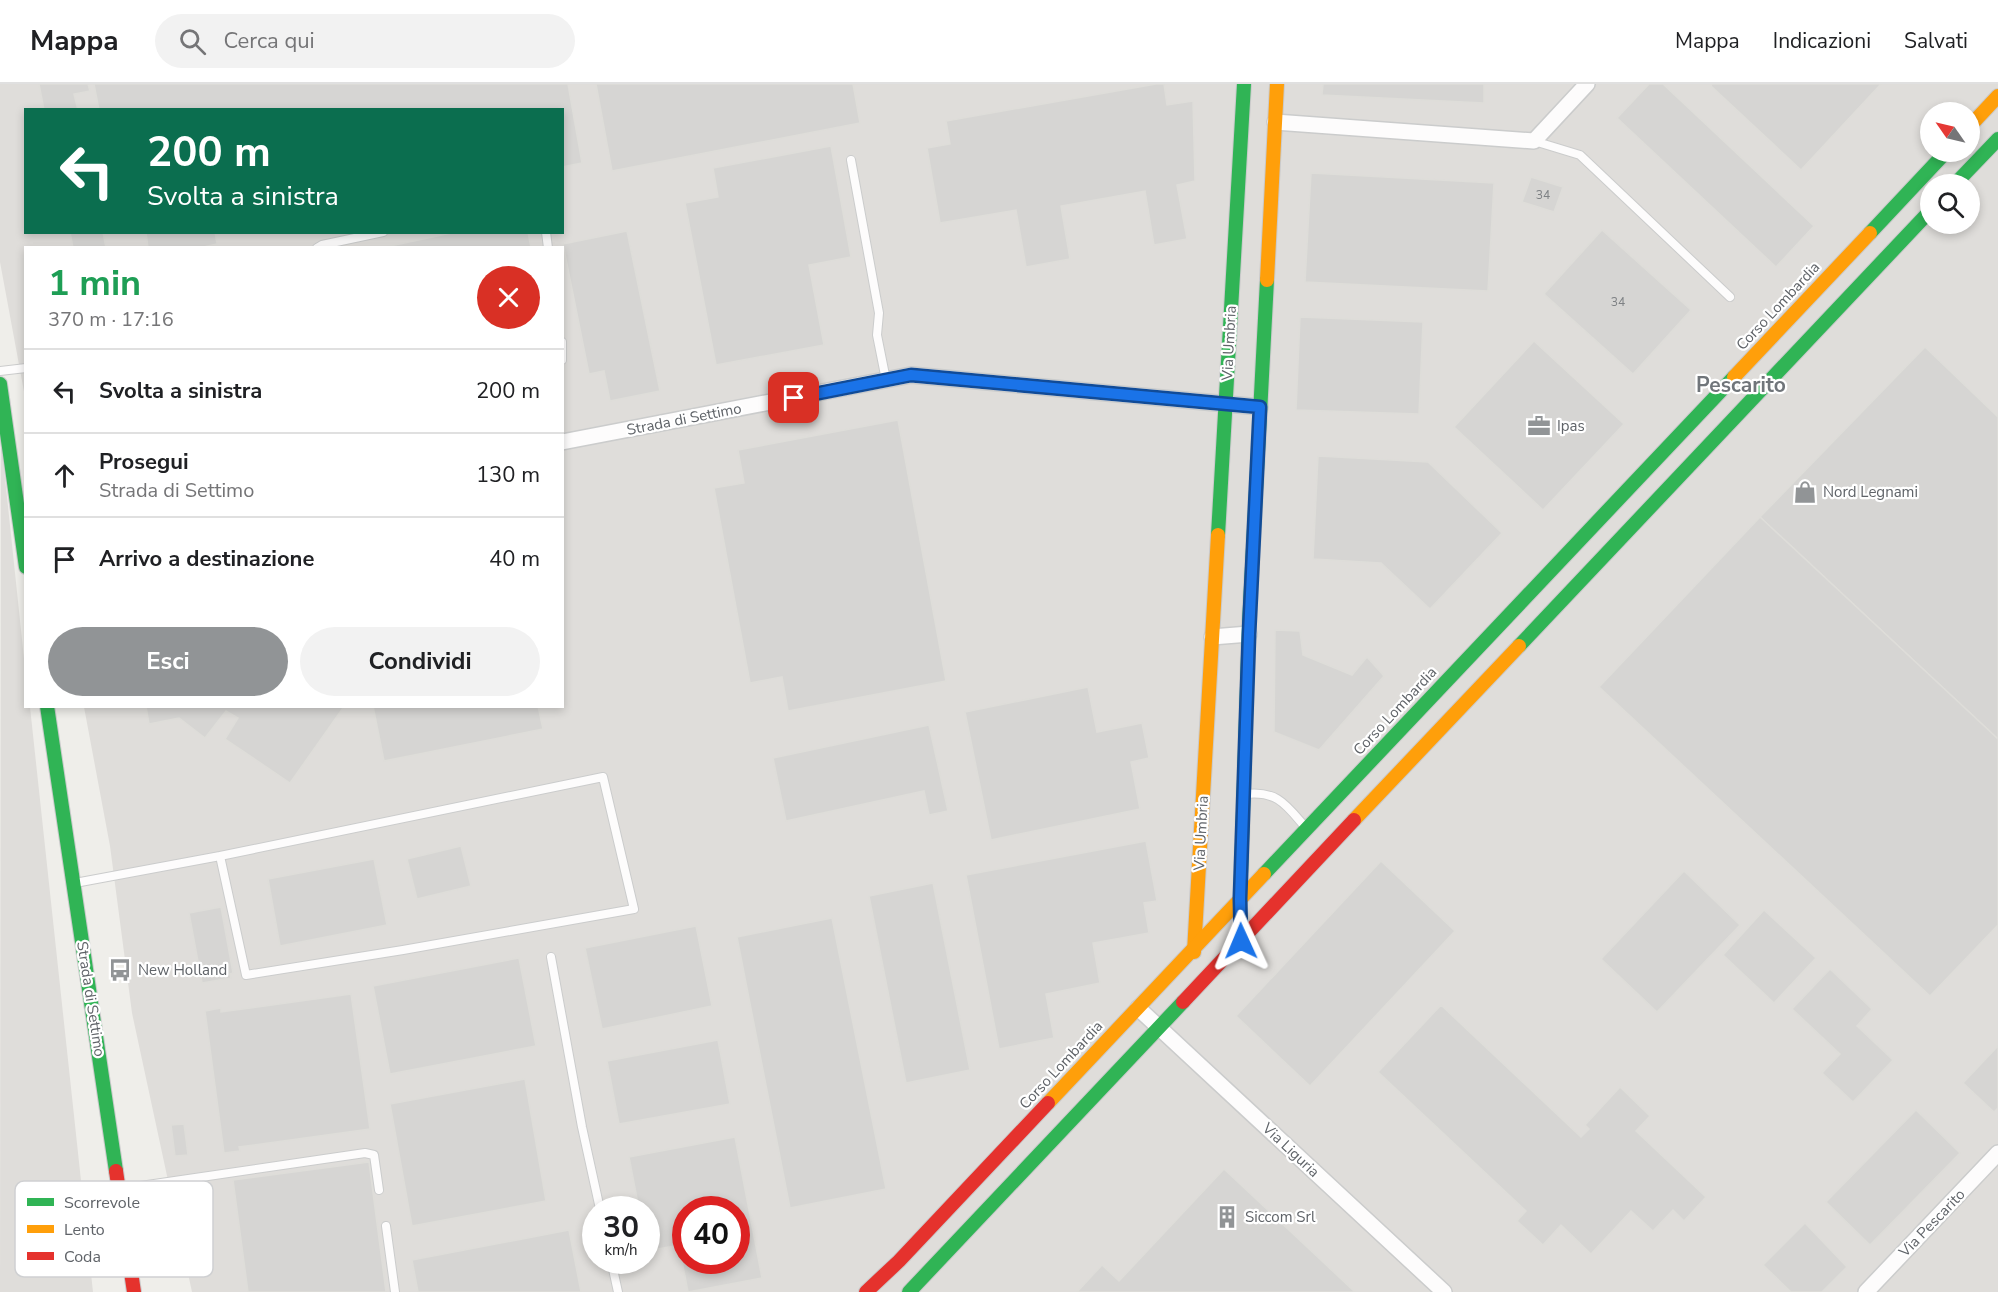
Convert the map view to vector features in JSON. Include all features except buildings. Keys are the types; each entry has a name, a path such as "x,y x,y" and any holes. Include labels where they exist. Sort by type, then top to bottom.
{"street":[{"name":"Via Umbria","path":"1193,992 1244,84"},
{"path":"1241,941 1240,899 1249,634 1277,84"},
{"path":"1275,122 1534,141 1587,84"},
{"path":"1980,115 1998,96"},
{"path":"1966,174 1998,140"},
{"name":"Corso Lombardia","path":"866,1292 1002,1173 1159,1027 1193,992 1386,788 1714,419 1937,162"},
{"name":"Corso Lombardia","path":"909,1292 1002,1173 1138,1008 1240,899 1365,767 1714,419 1920,221"},
{"name":"Strada di Settimo","path":"564,442 911,375 1260,407"},
{"path":"1,392 24,546"},
{"path":"1212,637 1249,634"},
{"name":"Strada di Settimo","path":"46,708 118,1181"},
{"path":"1365,767 1386,788"},
{"name":"Via Liguria","path":"1138,1008 1444,1292"},
{"name":"Via Pescarito","path":"1866,1292 1998,1153"},
{"name":"Strada di Settimo","path":"132,1277 134,1292"}],"lane":[{"path":"1534,141 1580,155 1730,297"},
{"path":"851,160 879,313 877,335 886,380"},
{"path":"320,246 373,234"},
{"path":"0,371 24,368"},
{"path":"73,883 220,856 603,777 634,909 246,975 220,856"},
{"path":"1244,795 1264,793 1279,799 1307,829"},
{"path":"551,957 597,1196"},
{"path":"174,1181 365,1153 374,1155 379,1190"},
{"path":"386,1226 395,1292"},
{"path":"614,1274 618,1292"}],"shaded area":[{"path":"0,84 1998,84 1998,1292 192,1292 189,1277 213,1277 213,1181 168,1181 132,1013 110,846 84,708 564,708 564,246 24,246 24,392 0,262"},
{"path":"1,440 24,658 24,708 30,708 81,1181 15,1181 15,1277 91,1277 93,1292 0,1292"}],"traffic: fast":[{"path":"1218,535 1244,84"},
{"path":"1965,174 1998,139"},
{"path":"1870,233 1937,162"},
{"path":"1519,646 1920,222"},
{"path":"1240,905 1249,624 1267,280"},
{"path":"1264,874 1734,377"},
{"path":"0,384 24,553"},
{"path":"47,708 116,1171"},
{"path":"909,1292 1183,1002"}],"traffic: slow":[{"path":"1267,280 1277,84"},
{"path":"1980,115 1998,96"},
{"path":"1734,377 1870,233"},
{"path":"1194,952 1218,535"},
{"path":"1354,820 1519,646"},
{"path":"1048,1103 1264,874"}],"traffic: jam":[{"path":"1183,1002 1354,820"},
{"path":"866,1292 899,1261 1048,1103"},
{"path":"116,1171 117,1181"},
{"path":"132,1277 134,1292"}],"place":[{"name":"Ipas","path":"1539,426"},
{"name":"Nord Legnami","path":"1805,492"},
{"name":"New Holland","path":"120,970"},
{"name":"Siccom Srl","path":"1227,1217"}],"district":[{"name":"Pescarito","path":"1741,385"}],"route":[{"path":"794,398 911,375 1260,407 1249,634 1240,899 1241,941"}]}
